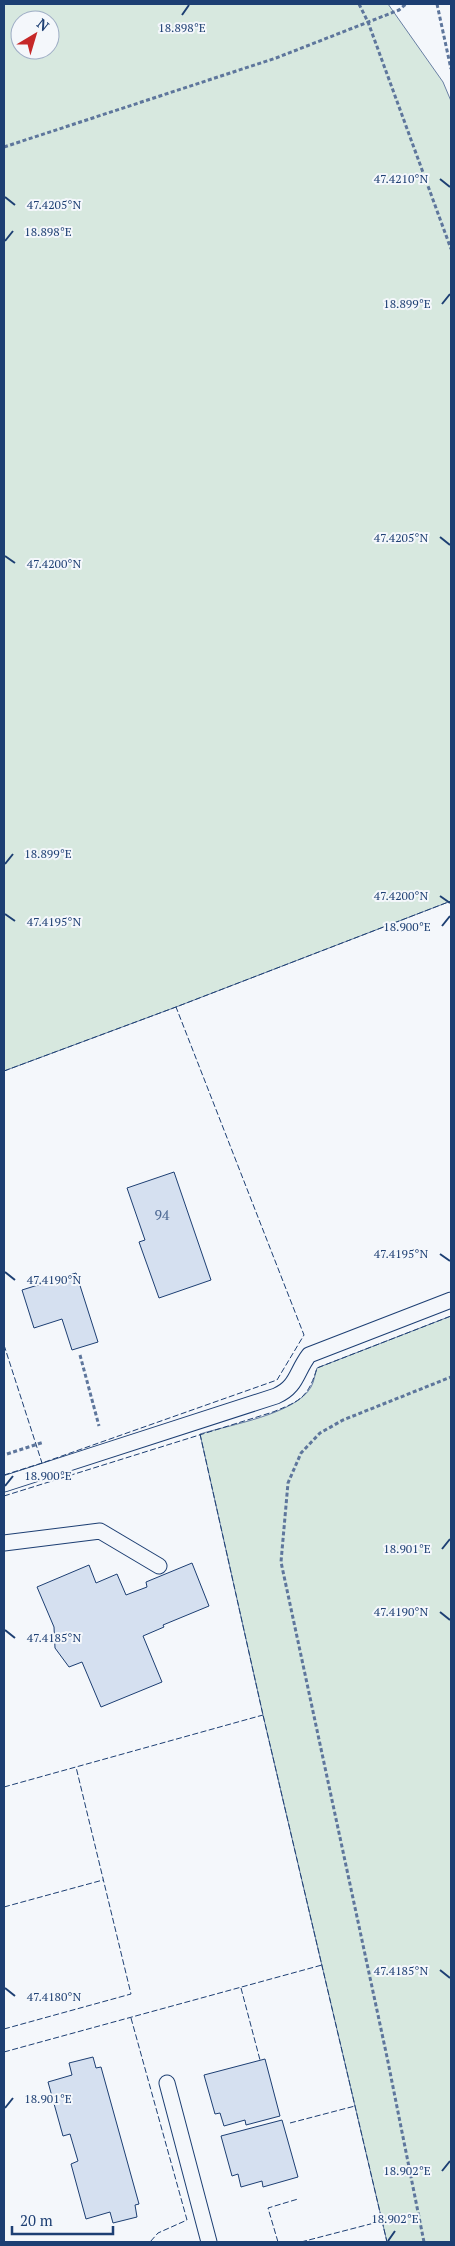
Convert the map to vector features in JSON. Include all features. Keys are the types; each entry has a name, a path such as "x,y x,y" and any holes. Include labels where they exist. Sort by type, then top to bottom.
{"lane":[{"path":"4,1484 286,1392 293,1385 308,1355 451,1300"},
{"path":"4,1543 100,1531 159,1566"},
{"path":"167,2083 209,2242"}],"path":[{"path":"359,4 368,22 451,249"},
{"path":"4,147 276,58 399,10 406,4"},
{"path":"437,4 451,69"},
{"path":"80,1354 99,1427"},
{"path":"424,2242 385,2048 281,1562 288,1483 301,1453 320,1433 343,1420 451,1377"}],"shaded area":[{"path":"4,4 388,4 443,82 451,101 451,901 4,1071"},
{"path":"451,1316 451,2242 387,2242 263,1715 200,1434 277,1411 303,1396 312,1385 317,1368"}],"building":[{"path":"174,1172 211,1280 159,1298 139,1242 145,1240 127,1188"},
{"path":"76,1273 98,1342 72,1350 62,1319 34,1328 22,1290"},
{"path":"192,1563 209,1606 163,1625 164,1627 143,1636 162,1682 101,1707 82,1662 69,1667 55,1648 54,1627 37,1587 89,1565 96,1583 117,1574 126,1595 147,1587 146,1582"},
{"path":"93,2057 96,2068 101,2067 139,2204 135,2205 137,2217 113,2223 110,2212 86,2219 71,2164 78,2161 70,2134 63,2136 48,2082 72,2075 69,2063"},
{"path":"265,2059 280,2116 246,2125 245,2120 224,2126 220,2113 215,2114 204,2075"},
{"path":"282,2120 298,2177 263,2187 262,2181 241,2187 238,2174 232,2176 221,2136"}],"fence":[{"path":"4,1071 451,901"},
{"path":"4,1475 277,1380 304,1335 176,1007"},
{"path":"4,1496 273,1412 290,1405 302,1397 310,1386 317,1368 451,1316"},
{"path":"4,1345 42,1463"},
{"path":"200,1434 263,1715 387,2242"},
{"path":"4,1787 263,1715"},
{"path":"4,2029 131,1994 76,1767"},
{"path":"4,1907 103,1880"},
{"path":"4,2052 322,1965"},
{"path":"241,1988 260,2060"},
{"path":"131,2018 187,2220 158,2233 150,2242"},
{"path":"290,2123 355,2106"},
{"path":"278,2242 268,2208 298,2199"},
{"path":"301,2242 382,2221"}]}
